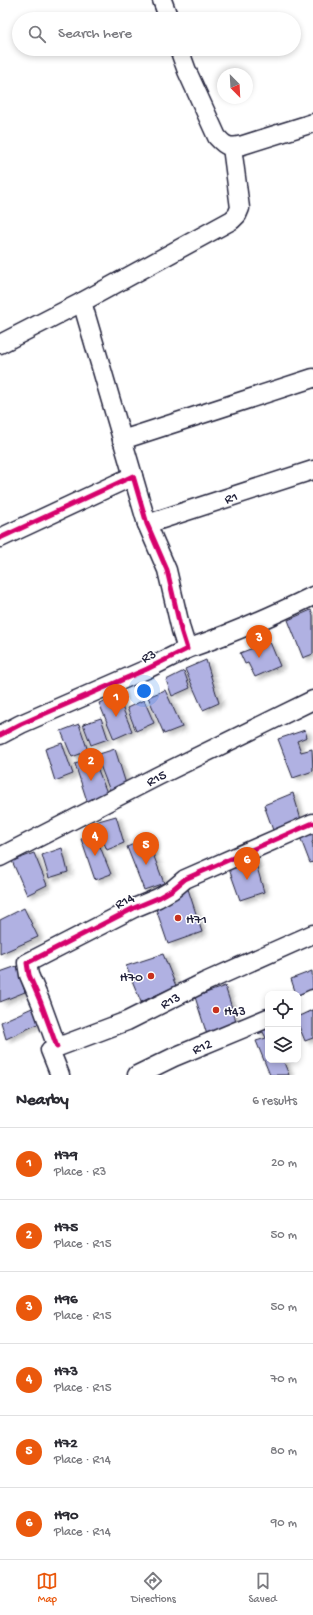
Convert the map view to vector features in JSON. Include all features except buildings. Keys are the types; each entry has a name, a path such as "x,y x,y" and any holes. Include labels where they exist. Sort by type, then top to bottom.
{"street":[{"path":"164,0 167,12"},
{"path":"181,56 187,72 217,137 224,144 232,147 313,123"},
{"path":"0,344 82,302 237,216 240,208 232,147"},
{"path":"82,302 147,524 166,570 180,630 187,649 215,640 274,615 313,596"},
{"path":"122,440 313,378"},
{"name":"R1","path":"147,524 313,470"},
{"path":"0,538 132,476"},
{"name":"R3","path":"0,735 21,724 147,669 187,649"},
{"name":"R15","path":"0,857 158,776 313,700"},
{"name":"R14","path":"57,1048 29,975 27,963 134,908 158,898 172,890 185,879 313,823"},
{"name":"R13","path":"57,1048 127,1021 205,982 313,934"},
{"path":"301,1005 313,999"},
{"name":"R12","path":"137,1075 181,1054 265,1019"},
{"path":"57,1048 50,1050 60,1075"}],"cycle path":[{"path":"0,538 133,476 147,524 167,570 187,649 147,669 21,724 0,735"},
{"path":"57,1047 29,975 27,963 134,908 158,898 172,890 185,879 313,823"}],"place":[{"name":"H96","path":"259,658"},
{"name":"H79","path":"116,717"},
{"name":"H75","path":"91,781"},
{"name":"H73","path":"95,856"},
{"name":"H72","path":"146,865"},
{"name":"H90","path":"247,880"},
{"name":"H71","path":"178,918"},
{"name":"H70","path":"151,976"},
{"name":"H43","path":"216,1010"}]}
